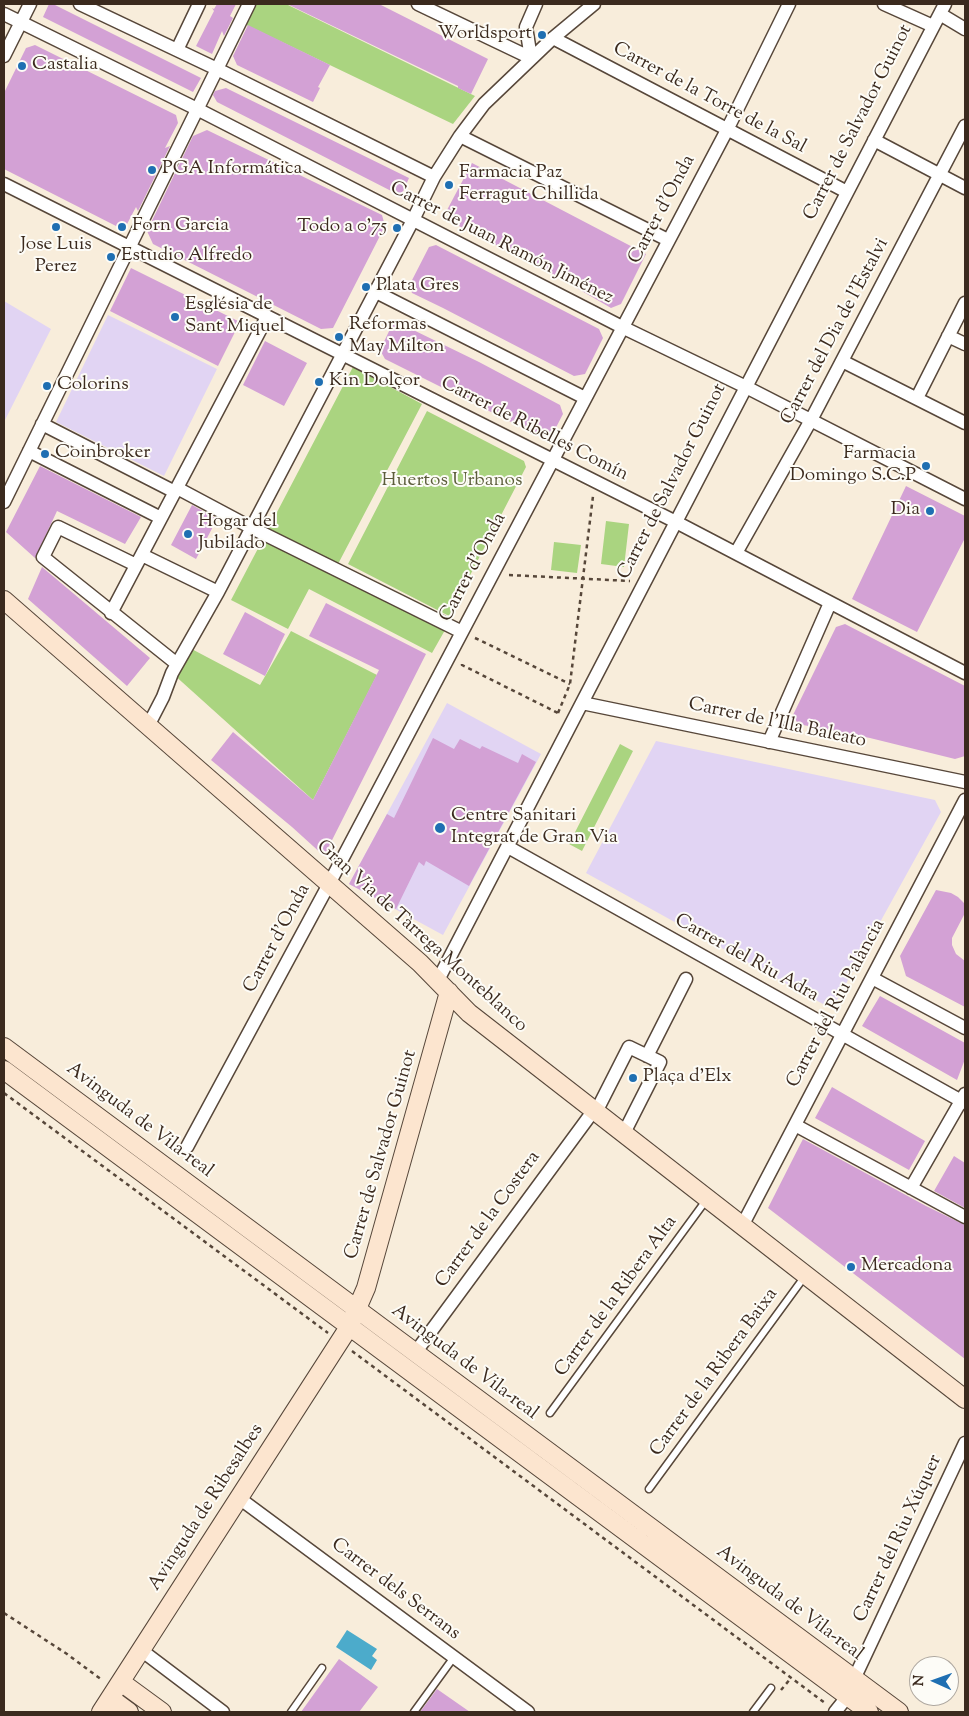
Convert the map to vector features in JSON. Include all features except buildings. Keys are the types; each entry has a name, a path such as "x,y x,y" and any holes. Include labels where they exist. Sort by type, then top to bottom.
{"main road":[{"name":"Gran Via de Tàrrega Monteblanco","path":"4,600 444,986 469,1013 965,1399"},
{"name":"Carrer de Salvador Guinot","path":"349,1327 366,1288 444,986"},
{"name":"Avinguda de Vila-real","path":"4,1047 899,1712"},
{"name":"Avinguda de Vila-real","path":"4,1070 868,1712"},
{"name":"Avinguda de Ribesalbes","path":"112,1695 349,1327"},
{"path":"112,1695 129,1712"},
{"path":"112,1695 162,1712"}],"street":[{"path":"4,13 7,4"},
{"path":"4,56 30,4"},
{"path":"80,4 94,7 434,177"},
{"path":"177,50 200,4"},
{"path":"4,502 249,4"},
{"path":"531,58 526,27 536,4"},
{"path":"148,726 177,664 252,528 434,177 460,136 484,104 553,38 594,4"},
{"name":"Carrer d'Onda","path":"187,1147 329,884 727,130 789,4"},
{"path":"884,4 933,26"},
{"path":"423,5 531,58"},
{"path":"942,9 965,29"},
{"name":"Carrer de Salvador Guinot","path":"444,986 508,847 942,9"},
{"name":"Carrer de Juan Ramón Jiménez","path":"4,13 965,499"},
{"name":"Carrer de la Torre de la Sal","path":"553,38 847,192"},
{"name":"Carrer del Dia de l'Estalvi","path":"736,553 811,420 965,126"},
{"path":"460,136 668,240"},
{"path":"874,140 965,188"},
{"name":"Carrer de Ribelles Comín","path":"4,184 676,522 965,673"},
{"path":"376,292 585,398"},
{"path":"917,398 965,303"},
{"path":"112,613 267,317"},
{"path":"948,336 965,344"},
{"path":"842,361 965,423"},
{"path":"42,424 462,632"},
{"path":"29,451 162,518"},
{"path":"177,664 43,557 58,528 218,592"},
{"path":"769,742 830,602"},
{"name":"Carrer de l'Illa Baleato","path":"582,703 965,782"},
{"name":"Carrer del Riu Palància","path":"742,1226 965,800"},
{"name":"Carrer del Riu Adra","path":"508,847 842,1034 964,1099"},
{"path":"872,978 965,1028"},
{"path":"647,1056 686,979"},
{"path":"595,1111 629,1047 660,1062 624,1133"},
{"path":"911,1188 964,1099"},
{"name":"Carrer de la Costera","path":"415,1353 595,1111"},
{"path":"795,1124 965,1217"},
{"name":"Carrer del Riu Xúquer","path":"854,1679 965,1443"},
{"name":"Carrer dels Serrans","path":"239,1498 528,1712"},
{"path":"141,1650 224,1712"},
{"path":"836,1712 847,1696"}],"lane":[{"name":"Carrer de la Ribera Alta","path":"550,1413 707,1199"},
{"name":"Carrer de la Ribera Baixa","path":"649,1489 805,1275"},
{"path":"414,1712 454,1657"},
{"path":"291,1712 322,1668"},
{"path":"752,1712 771,1688"}],"path":[{"path":"558,713 570,684 594,492"},
{"path":"511,570 509,575 630,582"},
{"path":"472,645 480,631"},
{"path":"462,632 570,684"},
{"path":"465,659 462,666 573,722"},
{"path":"4,1093 836,1712"},
{"path":"4,1613 67,1654 112,1695"}],"shaded area":[{"path":"4,301 51,329 4,422"},
{"path":"108,315 217,369 164,476 56,422"},
{"name":"Centre Sanitari Integrat de Gran Via","path":"447,703 541,754 443,935 349,884"},
{"path":"656,741 935,800 941,812 832,1009 586,873"}],"green space":[{"path":"249,4 286,4 475,96 453,124 240,22"},
{"path":"353,367 422,404 338,564 449,623 432,653 309,589 288,629 231,600"},
{"name":"Huertos Urbanos","path":"427,411 524,461 526,467 449,616 348,564"},
{"path":"606,521 629,524 624,567 601,564"},
{"path":"554,542 581,545 577,573 551,570"},
{"path":"291,631 377,675 313,800 172,673 186,646 260,685"},
{"path":"620,744 633,751 582,851 569,844"}],"water":[{"path":"347,1630 377,1649 372,1656 377,1660 371,1670 336,1647"}],"place":[{"name":"Worldsport","path":"542,35"},
{"name":"Castalia","path":"22,66"},
{"name":"PGA Informática","path":"152,170"},
{"name":"Farmacia Paz Ferragut Chillida","path":"449,185"},
{"name":"Jose Luis Perez","path":"56,227"},
{"name":"Forn Garcia","path":"122,227"},
{"name":"Todo a 0'75","path":"397,228"},
{"name":"Estudio Alfredo","path":"111,257"},
{"name":"Plata Gres","path":"366,287"},
{"name":"Església de Sant Miquel","path":"175,317"},
{"name":"Reformas May Milton","path":"339,337"},
{"name":"Kin Dolçor","path":"319,382"},
{"name":"Colorins","path":"47,386"},
{"name":"Coinbroker","path":"45,454"},
{"name":"Farmacia Domingo S.C.P","path":"926,466"},
{"name":"Dia","path":"930,511"},
{"name":"Hogar del Jubilado","path":"188,534"},
{"name":"Centre Sanitari Integrat de Gran Via","path":"440,828"},
{"name":"Plaça d'Elx","path":"633,1078"},
{"name":"Mercadona","path":"851,1267"}]}
